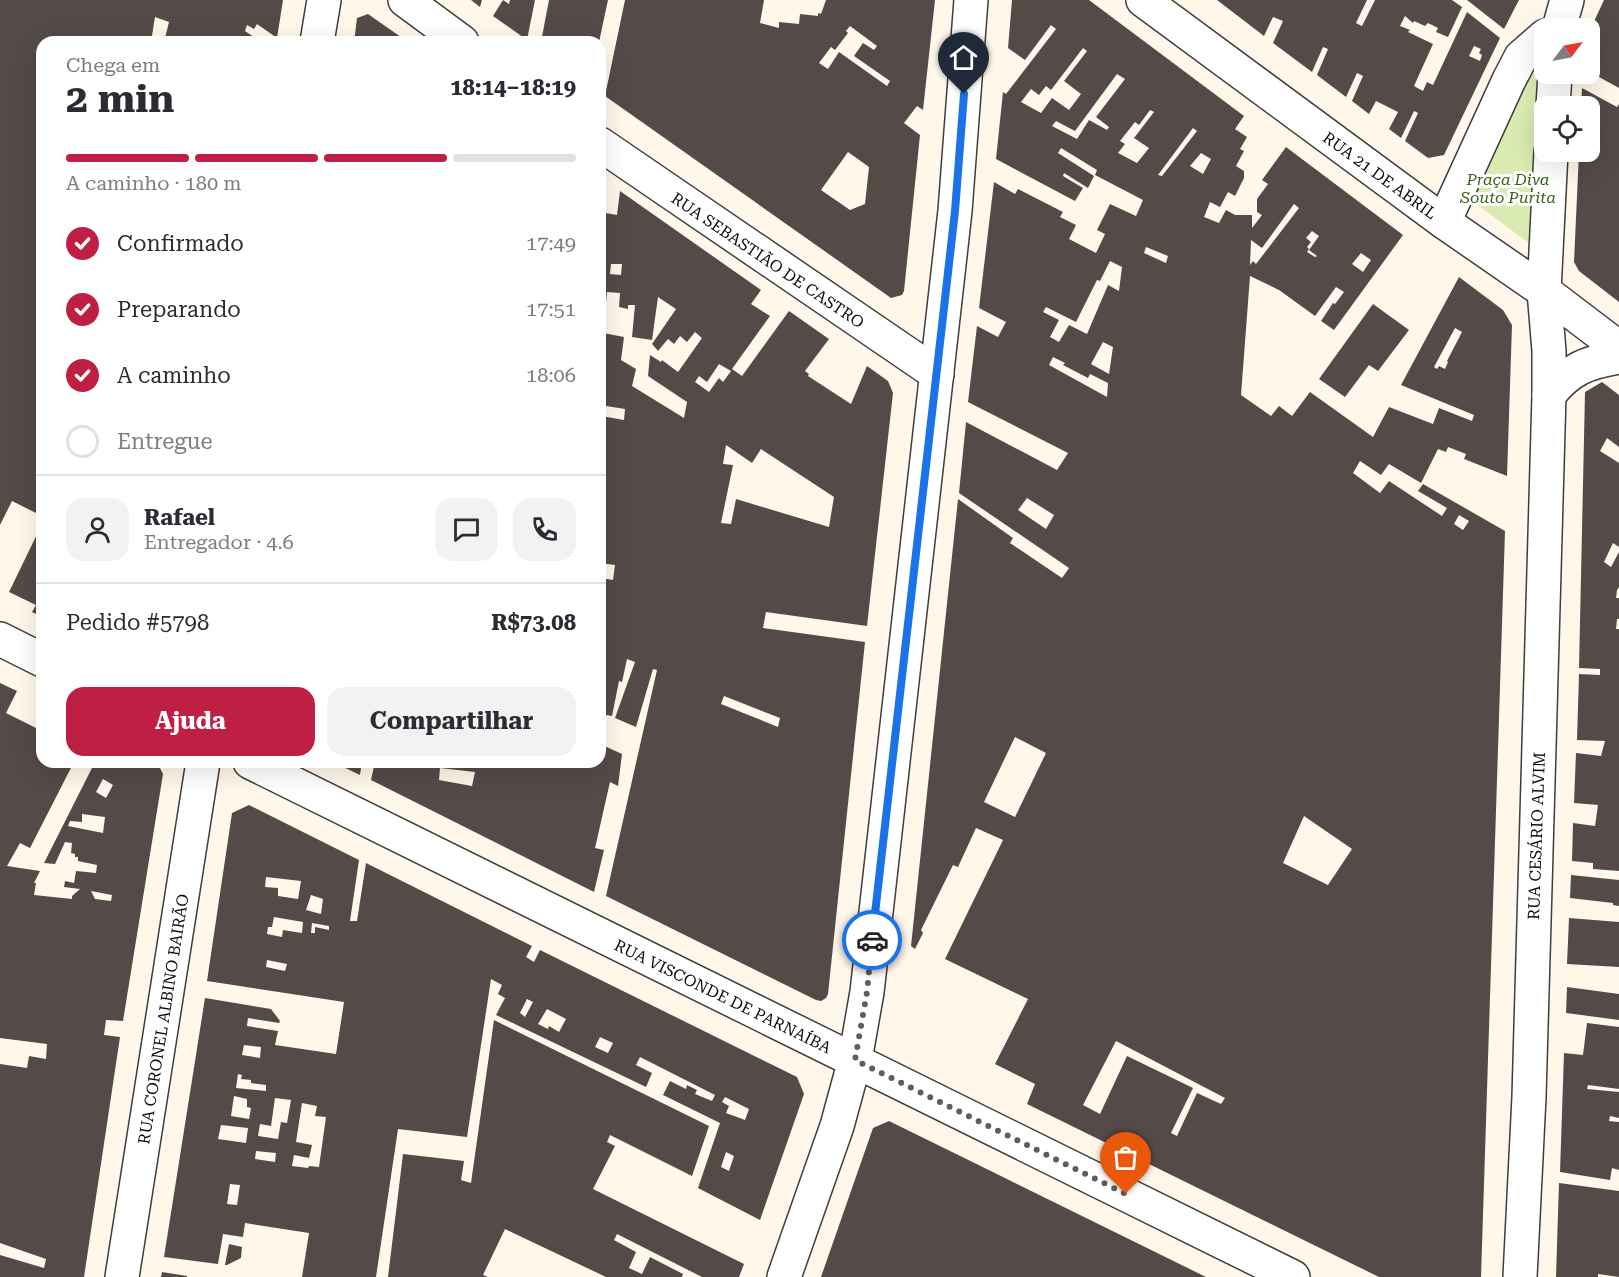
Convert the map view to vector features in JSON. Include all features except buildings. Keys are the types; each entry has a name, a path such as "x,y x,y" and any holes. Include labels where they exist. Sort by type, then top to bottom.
{"street":[{"path":"318,36 324,0"},
{"path":"405,0 454,36"},
{"path":"784,1277 837,1126 855,1060 867,992 955,211 971,0"},
{"name":"RUA 21 DE ABRIL","path":"1143,0 1619,348"},
{"path":"1444,222 1521,57 1534,45"},
{"name":"RUA SEBASTIÃO DE CASTRO","path":"606,148 937,374"},
{"name":"RUA CESÁRIO ALVIM","path":"1520,1277 1528,1097 1549,395 1549,351 1544,291 1550,162"},
{"path":"1549,395 1558,382 1571,371 1599,360 1619,357"},
{"path":"0,639 36,657"},
{"name":"RUA CORONEL ALBINO BAIRÃO","path":"122,1277 202,768"},
{"name":"RUA VISCONDE DE PARNAÍBA","path":"262,768 1293,1277"}],"green space":[{"name":"Praça Diva Souto Purita","path":"1534,68 1534,84 1545,84 1545,96 1534,96 1534,162 1541,162 1536,248 1468,198"}],"way so far":[{"path":"872,940 867,992 855,1060 1126,1194"}],"route":[{"path":"872,940 955,211 964,94"}]}
